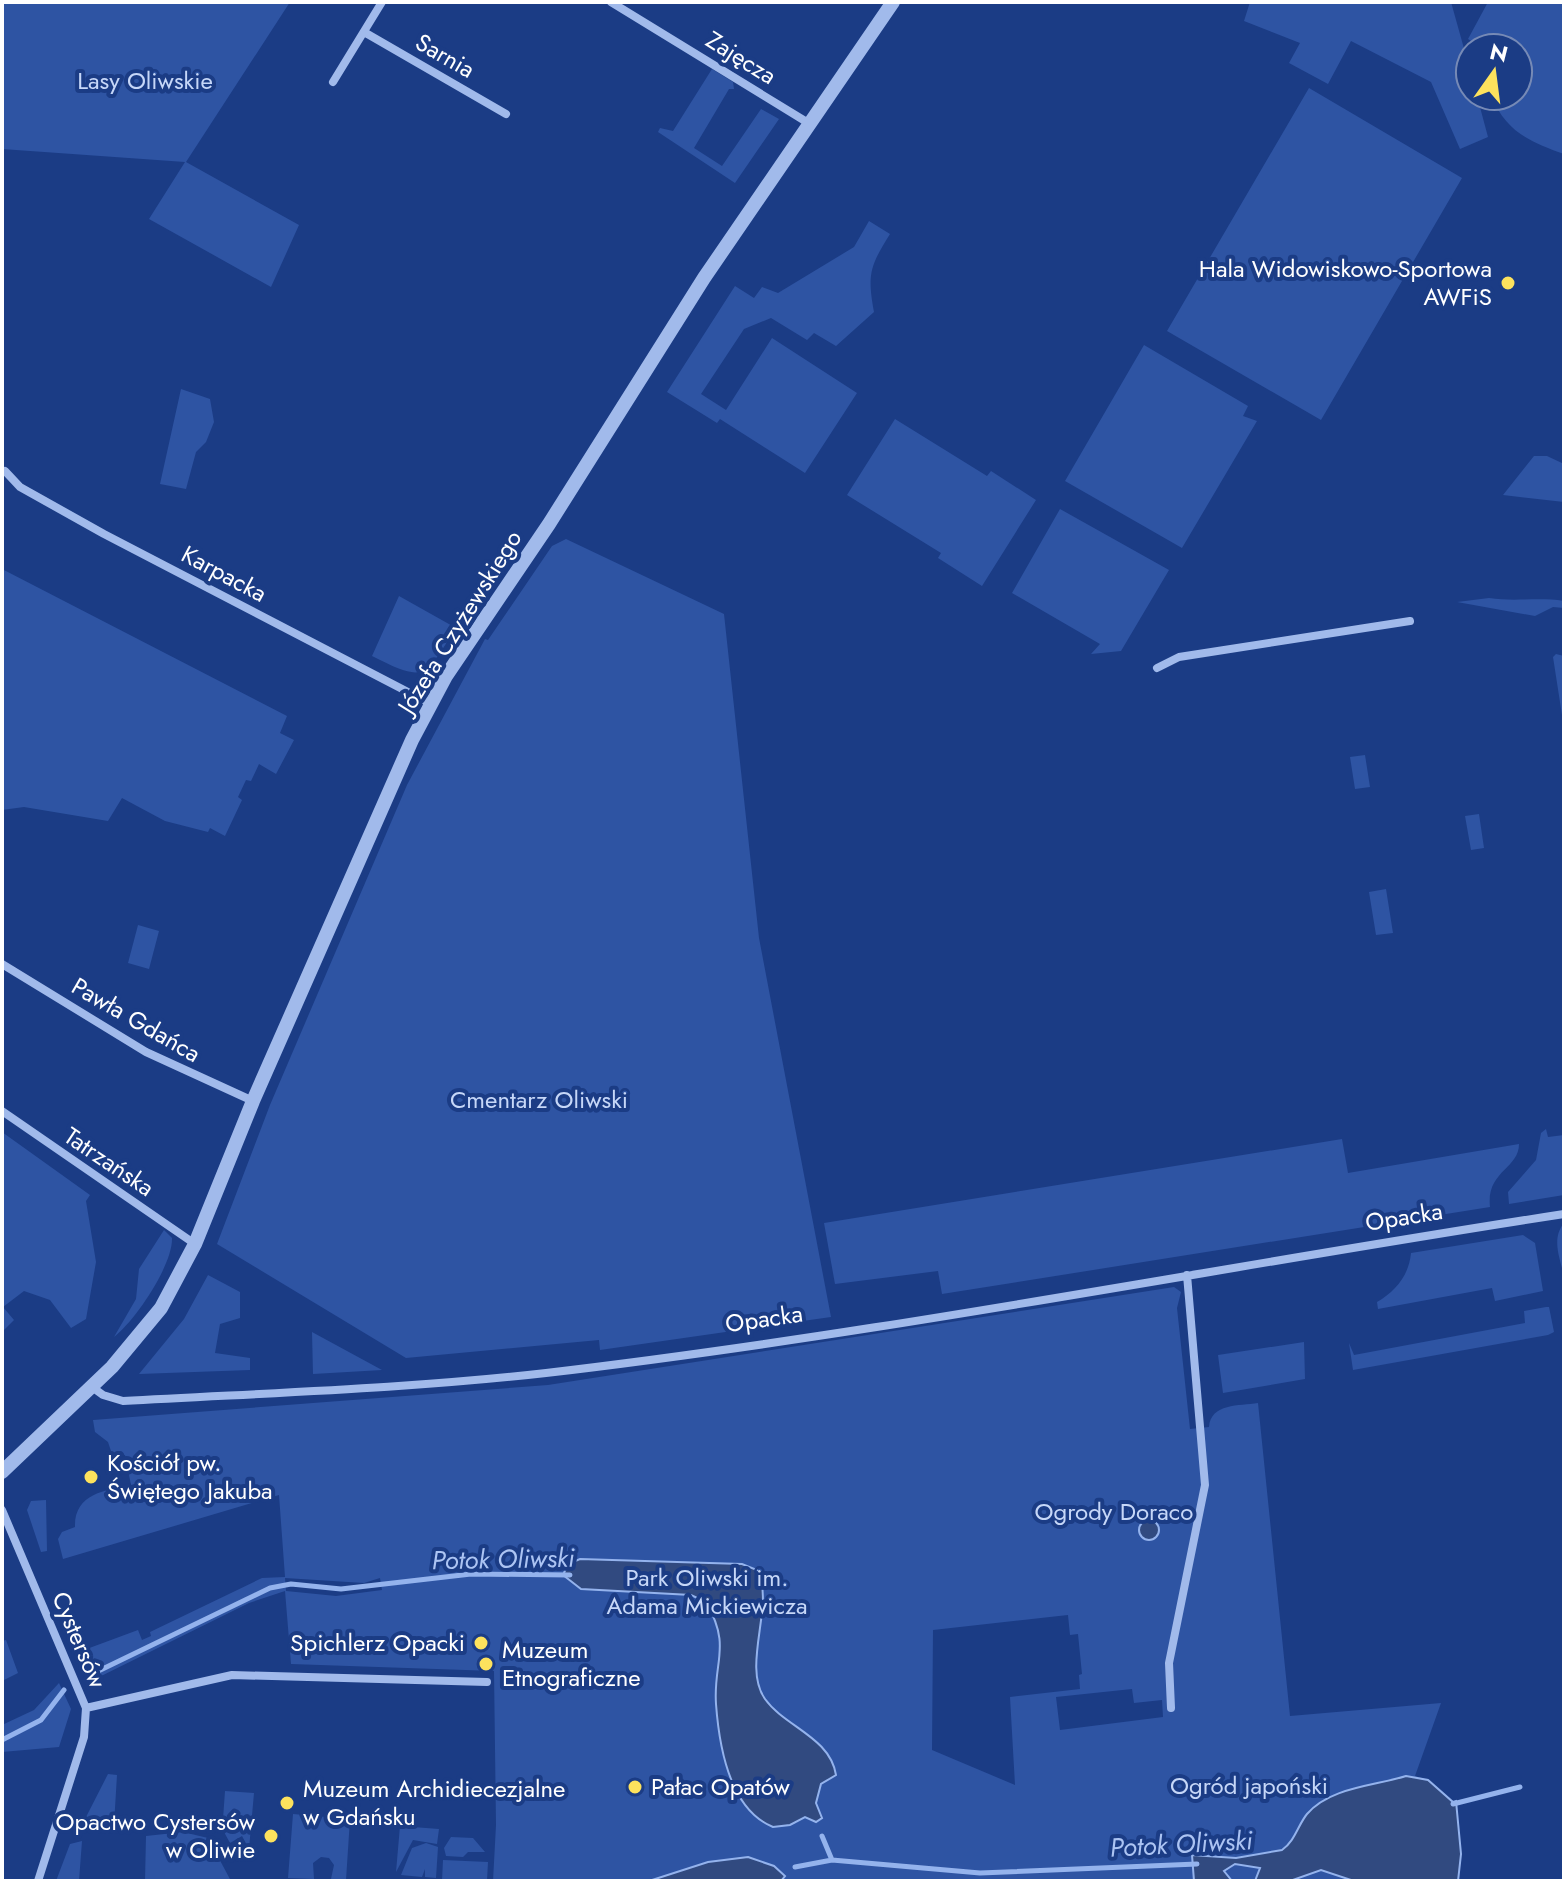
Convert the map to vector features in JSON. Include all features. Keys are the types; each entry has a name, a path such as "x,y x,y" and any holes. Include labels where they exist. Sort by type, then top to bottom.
{"street":[{"path":"333,82 382,2"},
{"name":"Zajęcza","path":"611,2 810,124"},
{"name":"Józefa Czyżewskiego","path":"92,1387 161,1308 195,1244 253,1101 431,704 704,278 893,2"},
{"name":"Sarnia","path":"364,32 506,114"},
{"name":"Karpacka","path":"5,471 20,487 104,534 431,704"},
{"path":"1157,668 1179,657 1410,621"},
{"name":"Pawła Gdańca","path":"2,964 146,1052 253,1101"},
{"name":"Tatrzańska","path":"2,1111 195,1244"},
{"name":"Opacka","path":"92,1387 103,1395 123,1401 407,1385 546,1373 1564,1214"},
{"path":"1171,1708 1169,1663 1205,1485 1187,1275"},
{"path":"2,1472 92,1387"},
{"name":"Cystersów","path":"2,1510 86,1708 84,1737 38,1881"},
{"path":"86,1708 232,1675 487,1682"}],"green space":[{"name":"Lasy Oliwskie","path":"2,2 290,2 186,162 299,225 271,287 149,219 185,162 2,149"},
{"path":"1250,2 1451,2 1459,32 1454,32 1454,112 1481,112 1488,137 1460,149 1431,82 1351,41 1328,84 1289,63 1300,43 1244,21"},
{"path":"1488,2 1564,2 1564,154 1520,134 1500,112 1534,112 1534,32 1472,32"},
{"path":"712,69 733,82 734,89 729,89 694,148 722,166 761,109 779,119 735,183 658,132 660,128 673,131"},
{"path":"1309,88 1462,178 1321,420 1167,331"},
{"path":"869,221 890,234 872,271 874,312 836,346 814,333 807,340 771,318 744,329 701,394 726,410 772,338 857,393 805,473 720,419 717,423 667,392 735,286 754,298 762,287 778,293 854,247"},
{"path":"1144,345 1248,406 1243,416 1257,421 1182,548 1065,481"},
{"path":"181,389 210,399 214,422 206,442 196,452 186,489 160,484"},
{"path":"895,419 987,476 991,471 1036,500 982,586 938,558 941,553 847,495"},
{"path":"1534,456 1547,456 1564,464 1564,502 1503,495"},
{"path":"1060,509 1169,570 1121,651 1091,654 1100,644 1012,593"},
{"name":"Cmentarz Oliwski","path":"566,539 724,614 759,938 831,1317 600,1350 599,1340 406,1358 217,1244 270,1105 407,785 485,639 488,640 552,546"},
{"path":"2,569 287,716 280,733 294,740 276,774 259,764 251,781 246,780 238,797 242,800 225,836 210,828 208,832 165,821 122,798 108,821 24,807 2,810"},
{"path":"399,596 456,628 437,657 423,671 404,670 372,656"},
{"path":"1489,598 1564,601 1564,608 1553,607 1535,616 1457,602"},
{"path":"1556,654 1564,656 1564,728 1553,657"},
{"path":"1365,755 1370,787 1355,789 1350,757"},
{"path":"1479,814 1484,848 1471,850 1465,816"},
{"path":"1386,889 1393,933 1376,935 1369,892"},
{"path":"138,925 159,931 149,969 128,963"},
{"path":"1546,1129 1548,1137 1564,1135 1564,1195 1509,1204 1508,1192 1536,1160 1541,1133"},
{"path":"2,1132 90,1195 86,1201 96,1262 86,1319 71,1328 50,1300 24,1291 3,1307 14,1320 2,1332"},
{"path":"1342,1139 1348,1173 1519,1144 1514,1159 1493,1185 1490,1207 942,1294 938,1271 835,1284 824,1223"},
{"path":"1564,1223 1564,1276 1557,1242"},
{"path":"164,1230 172,1238 160,1277 142,1306 114,1337 136,1299 139,1269"},
{"path":"1523,1235 1535,1243 1543,1291 1495,1301 1492,1288 1378,1309 1377,1302 1396,1287 1404,1275 1411,1253"},
{"path":"208,1275 240,1292 240,1318 220,1324 215,1353 250,1358 250,1370 139,1374 184,1319"},
{"name":"Park Oliwski im. Adama Mickiewicza","path":"1174,1287 1181,1292 1177,1308 1190,1429 1209,1427 1211,1419 1220,1410 1258,1403 1290,1716 1441,1703 1415,1776 1428,1780 1453,1802 1456,1801 1461,1854 1458,1881 493,1881 496,1825 494,1671 291,1664 285,1591 249,1603 89,1682 82,1665 84,1650 138,1630 142,1640 151,1636 150,1632 262,1578 285,1577 279,1495 63,1559 58,1539 62,1532 75,1527 76,1516 85,1501 102,1492 131,1485 125,1455 113,1457 108,1442 95,1432 93,1420 548,1385","holes":["285,1578 364,1583 380,1578 382,1590 336,1596 286,1591","1068,1615 1070,1635 1078,1634 1082,1674 1079,1675 1080,1689 1010,1697 1015,1785 932,1750 933,1630","1132,1689 1134,1703 1162,1700 1163,1717 1060,1730 1056,1697"]},
{"path":"1549,1307 1554,1332 1548,1335 1353,1370 1349,1343 1354,1355 1525,1323 1524,1311"},
{"path":"312,1332 382,1370 313,1374"},
{"path":"1304,1342 1305,1379 1223,1393 1218,1355"},
{"path":"46,1500 47,1551 41,1552 27,1510 31,1501"},
{"path":"6,1640 18,1673 2,1681 2,1641"},
{"path":"59,1683 71,1709 59,1747 2,1752 2,1725 34,1710"},
{"path":"108,1774 117,1775 114,1825 84,1821"},
{"path":"225,1791 254,1793 249,1849 242,1836 230,1843 218,1821 223,1819"},
{"path":"293,1814 350,1819 346,1880 331,1879 334,1865 329,1858 321,1857 313,1863 314,1879 288,1878"},
{"path":"400,1826 439,1829 437,1844 413,1840 396,1872"},
{"path":"183,1832 208,1838 231,1881 145,1881 146,1836"},
{"path":"451,1837 473,1838 485,1852 468,1852 463,1857 446,1856 444,1848"},
{"path":"82,1841 79,1881 56,1881 70,1844"},
{"path":"426,1843 438,1847 436,1878 425,1877 425,1869 422,1877 401,1875 412,1848"},
{"path":"443,1860 488,1862 487,1881 442,1881"}],"shaded area":[{"path":"1149,1520 1156,1523 1159,1530 1156,1537 1149,1540 1142,1537 1139,1530 1142,1523"},
{"path":"580,1559 742,1564 757,1570 763,1599 756,1669 759,1685 774,1709 816,1742 832,1762 836,1775 821,1784 816,1803 822,1818 816,1822 805,1817 790,1825 773,1827 758,1818 736,1791 720,1738 716,1689 720,1643 714,1618 706,1602 691,1595 581,1589 563,1575 568,1564"},
{"path":"1406,1776 1428,1780 1453,1802 1456,1801 1461,1854 1458,1881 1354,1881 1321,1870 1290,1881 1255,1881 1260,1868 1235,1864 1224,1871 1232,1881 1194,1881 1192,1855 1236,1858 1282,1850 1307,1814 1328,1798"},
{"path":"748,1857 774,1866 785,1876 781,1881 649,1881 708,1862"}],"waterway":[{"name":"Potok Oliwski","path":"88,1676 270,1588 291,1584 341,1589 471,1574 570,1575"},
{"name":"Potok Oliwski","path":"2,1740 41,1720 64,1690"},
{"name":"Potok Oliwski","path":"1453,1804 1520,1787"},
{"name":"Potok Oliwski","path":"822,1836 832,1860"},
{"name":"Potok Oliwski","path":"795,1867 832,1860 980,1873 1197,1864"}],"place":[{"name":"Hala Widowiskowo-Sportowa AWFiS","path":"1508,283"},
{"name":"Kościół pw. Świętego Jakuba","path":"91,1477"},
{"name":"Spichlerz Opacki","path":"481,1643"},
{"name":"Muzeum Etnograficzne","path":"486,1664"},
{"name":"Pałac Opatów","path":"635,1787"},
{"name":"Muzeum Archidiecezjalne w Gdańsku","path":"287,1803"},
{"name":"Opactwo Cystersów w Oliwie","path":"271,1836"}],"park label":[{"name":"Ogrody Doraco","path":"1114,1512"},
{"name":"Ogród japoński","path":"1249,1786"}]}
